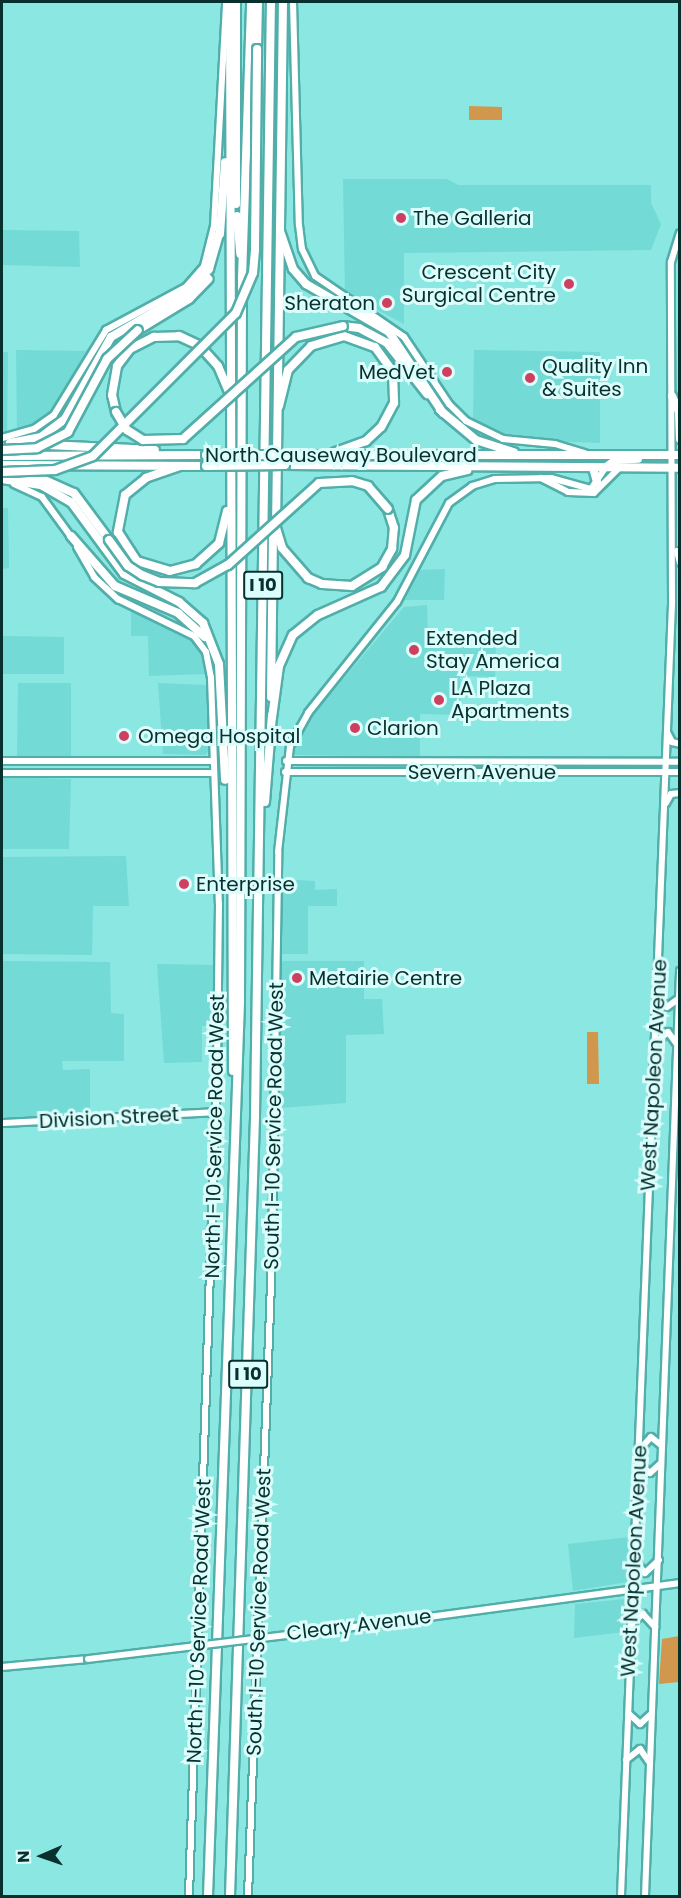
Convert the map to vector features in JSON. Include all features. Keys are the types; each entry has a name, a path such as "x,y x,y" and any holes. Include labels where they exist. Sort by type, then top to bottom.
{"highway":[{"path":"228,2 233,1008 236,1132"},
{"path":"236,2 237,245 242,261"},
{"name":"I 10","path":"208,1896 236,1132 242,261 250,2"},
{"path":"2,472 55,470 93,456 236,314 253,273 255,249 258,2"},
{"name":"I 10","path":"230,1896 260,851 271,2"},
{"path":"272,718 283,2"},
{"path":"6,443 41,436 65,420 111,338 190,291 209,269 217,228 228,130"},
{"path":"278,212 284,250 293,269 319,294 389,332 443,413"},
{"path":"2,450 37,448 68,432 107,359 138,330 197,292 216,265 217,228"},
{"path":"231,399 211,355 179,336 154,337 130,349 117,366 112,394 116,412 127,430 143,440 183,439 296,337 343,326 359,328 387,343 443,413 488,446 527,454"},
{"path":"276,428 288,370 311,346 344,336 364,340 389,364 396,388 387,417 366,441 324,455"},
{"path":"672,396 679,412 680,439"},
{"path":"6,443 107,451"},
{"name":"North Causeway Boulevard","path":"2,456 107,451 180,455 676,455"},
{"path":"597,482 590,468 605,454"},
{"path":"606,467 616,460 656,455"},
{"path":"676,455 678,467"},
{"name":"North Causeway Boulevard","path":"2,465 678,467"},
{"path":"180,466 136,484 125,495 118,532 137,561 170,571 195,564 219,543 226,527 230,483"},
{"path":"260,851 279,666 293,635 318,615 374,592 396,573 405,555 412,510 423,491 448,474 492,467"},
{"path":"2,480 40,478 65,488 84,503 128,566 159,582 195,583 228,564 320,483 352,481 368,486 388,509 394,528 392,549 382,567 368,579 338,587 308,578 295,566 282,548 275,503"},
{"path":"2,480 56,492 71,502 124,574 180,602 203,623 217,653 233,1008"},
{"path":"71,536 105,579 191,621 217,653"}],"street":[{"path":"2,438 34,429 60,410 94,346 115,322 186,287 204,266 217,228 228,2"},
{"path":"292,2 292,109 302,249 315,276 404,337 449,404 466,421 503,439 588,454"},
{"path":"676,455 672,386 676,254 680,233"},
{"path":"672,386 680,365"},
{"path":"597,482 606,467"},
{"name":"South I-10 Service Road West","path":"540,478 568,492 594,493 620,467"},
{"name":"West Napoleon Avenue","path":"621,1896 630,1624 640,1450 658,996 674,510 678,467"},
{"name":"South I-10 Service Road West","path":"248,1896 272,1256 278,852 286,761 308,713 397,602 449,503 484,481 540,478 580,489 591,489 597,482"},
{"name":"North I-10 Service Road West","path":"2,480 42,497 71,536 94,577 118,599 183,628 203,646 211,678 219,904 216,1112 189,1896"},
{"path":"674,510 680,563"},
{"path":"666,729 672,742 680,744"},
{"path":"2,761 213,761"},
{"path":"185,761 185,773"},
{"name":"Severn Avenue","path":"286,761 680,762"},
{"path":"402,761 402,772"},
{"name":"Severn Avenue","path":"285,772 680,772"},
{"path":"2,773 214,773"},
{"path":"665,806 671,794 680,793"},
{"name":"West Napoleon Avenue","path":"645,1896 680,971"},
{"path":"658,996 667,1007 678,999"},
{"path":"656,1044 668,1032 677,1047"},
{"name":"Division Street","path":"2,1123 216,1112"},
{"path":"640,1450 651,1437 661,1446"},
{"path":"639,1464 650,1473 660,1464"},
{"path":"634,1560 645,1573 659,1560"},
{"name":"Cleary Avenue","path":"2,1668 377,1624 680,1583"},
{"path":"630,1624 643,1614 655,1628"},
{"path":"627,1711 637,1724 652,1713"},
{"path":"625,1763 636,1749 650,1762"}],"shaded area":[{"path":"469,106 502,107 502,120 469,120"},
{"path":"343,179 447,179 458,185 651,185 651,203 661,224 651,250 404,253 404,324 345,293"},
{"path":"2,230 79,231 80,267 2,265"},
{"path":"16,350 86,351 56,409 34,427 17,432"},
{"path":"474,350 600,352 600,443 518,440 490,433 473,421"},
{"path":"2,352 8,352 7,435 2,435"},
{"path":"2,508 8,508 9,568 2,569"},
{"path":"445,569 444,600 405,600 419,570"},
{"path":"427,605 428,636 496,636 495,677 460,676 461,715 420,714 420,757 295,755 295,740 307,722 404,607"},
{"path":"131,611 189,636 204,656 208,674 149,676 148,636 131,636"},
{"path":"2,636 64,637 64,674 2,674"},
{"path":"18,683 71,683 71,758 17,757"},
{"path":"158,683 207,685 209,751 205,755 163,754"},
{"path":"2,777 71,779 69,849 2,849"},
{"path":"126,856 129,906 93,906 92,955 2,954 2,857"},
{"path":"281,879 315,881 315,890 337,889 337,906 308,906 308,954 280,954"},
{"path":"2,961 110,962 111,1013 124,1014 124,1061 62,1061 63,1070 90,1069 90,1116 2,1118"},
{"path":"283,961 364,961 364,999 382,999 384,1034 346,1035 346,1103 280,1108 277,1104 279,965"},
{"path":"157,964 215,965 214,1025 202,1026 202,1062 164,1063"},
{"path":"587,1032 598,1032 599,1084 587,1084"},
{"path":"629,1537 627,1582 573,1591 568,1544"},
{"path":"625,1599 624,1632 574,1638 575,1604"},
{"path":"679,1636 679,1682 659,1684 662,1639"}],"place":[{"name":"The Galleria","path":"401,218"},
{"name":"Crescent City Surgical Centre","path":"569,284"},
{"name":"Sheraton","path":"387,303"},
{"name":"MedVet","path":"447,372"},
{"name":"Quality Inn & Suites","path":"530,378"},
{"name":"Extended Stay America","path":"414,650"},
{"name":"LA Plaza Apartments","path":"439,700"},
{"name":"Clarion","path":"355,728"},
{"name":"Omega Hospital","path":"124,736"},
{"name":"Enterprise","path":"184,884"},
{"name":"Metairie Centre","path":"297,978"}]}
